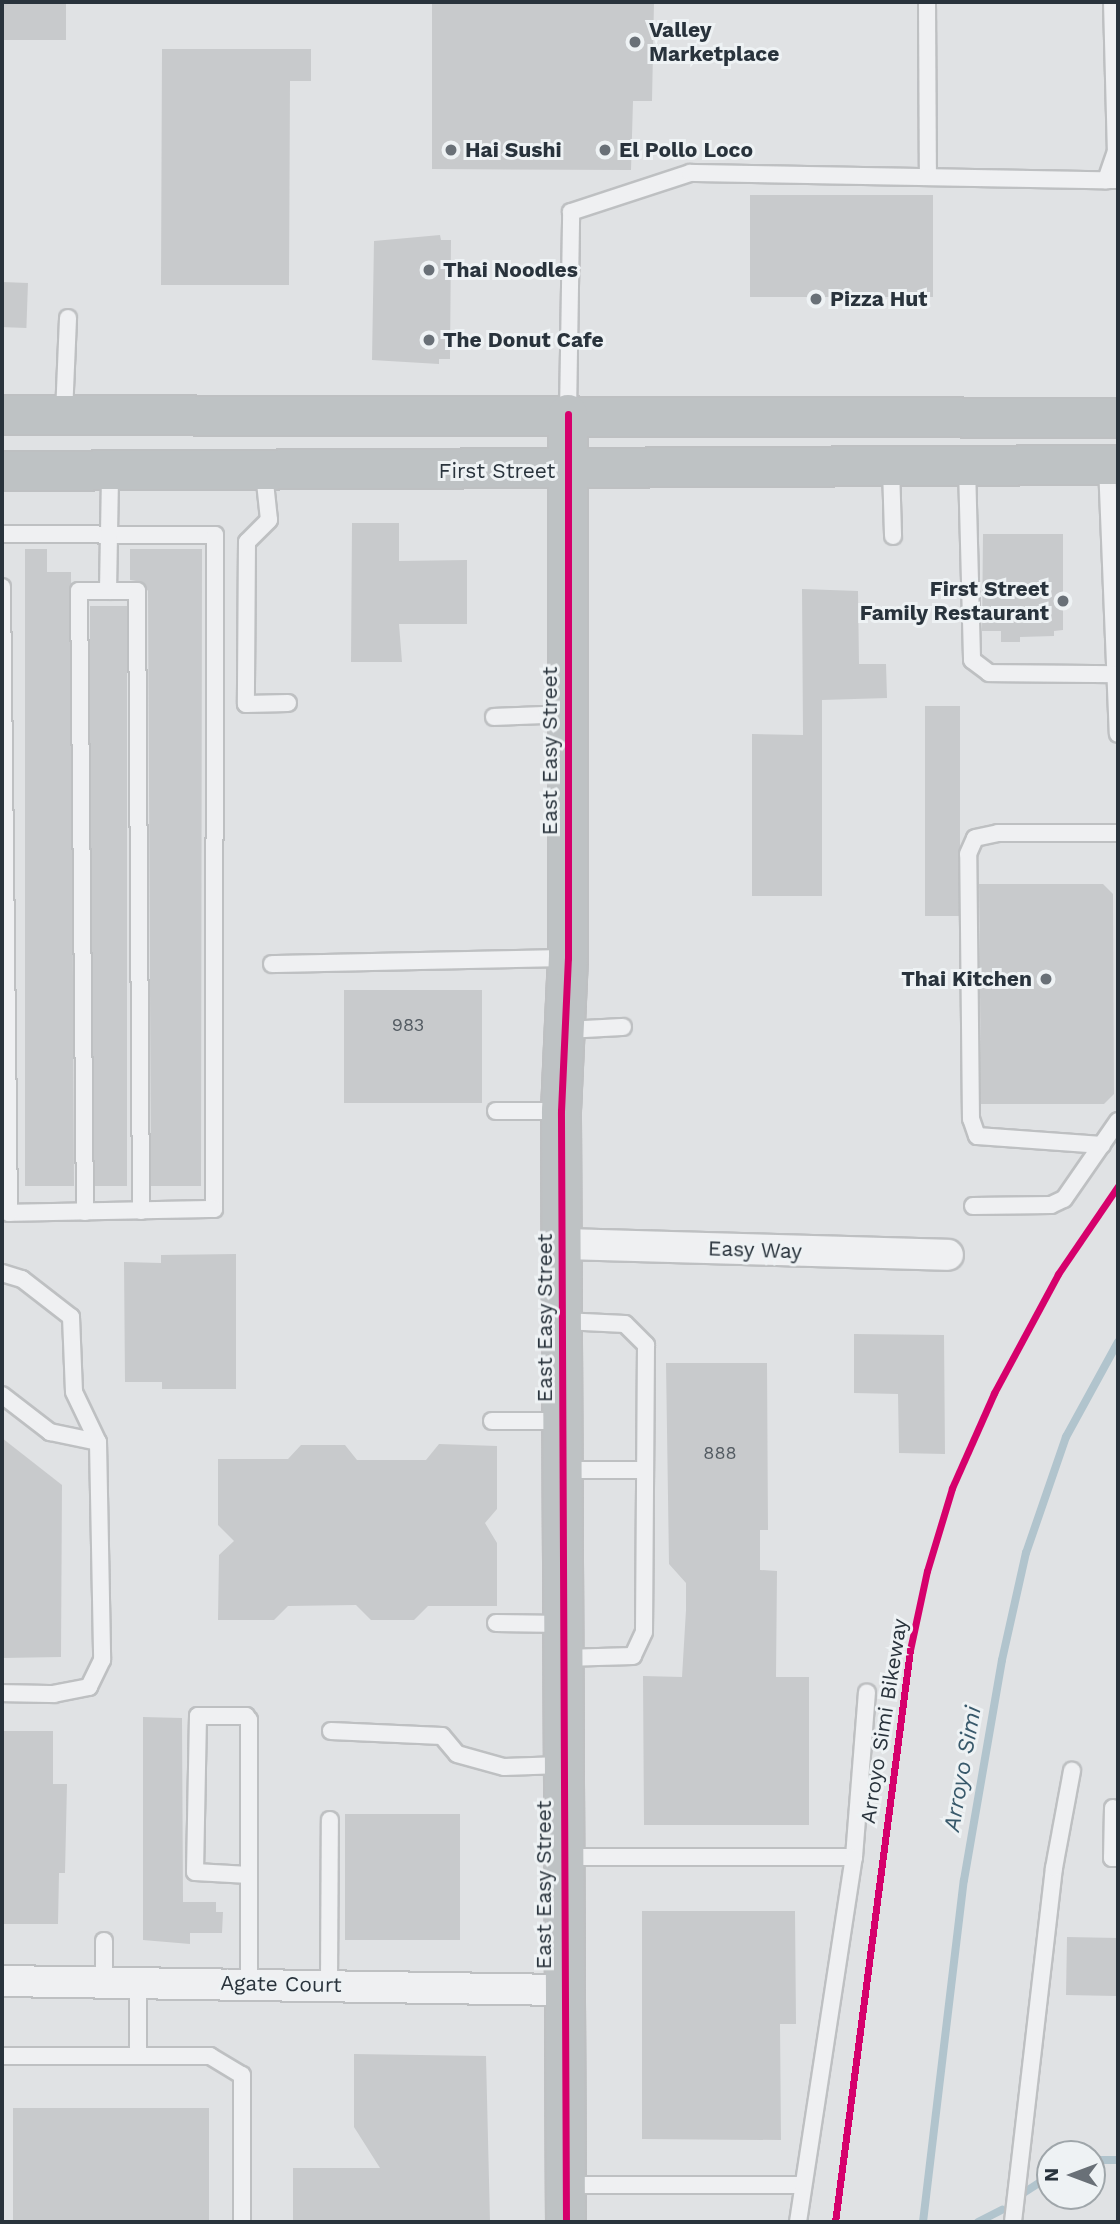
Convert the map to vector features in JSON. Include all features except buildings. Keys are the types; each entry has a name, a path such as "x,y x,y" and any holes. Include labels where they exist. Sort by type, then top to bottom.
{"main road":[{"path":"2,415 568,414 1118,418"},
{"name":"East Easy Street","path":"566,2222 561,1990 561,1111 562,1030 568,958 568,414"},
{"name":"First Street","path":"2,471 264,473 1113,465"}],"street":[{"name":"Easy Way","path":"562,1244 948,1255"},
{"name":"Agate Court","path":"2,1981 561,1990"}],"lane":[{"path":"927,2 928,173"},
{"path":"568,414 571,212 690,173 928,173 1112,180 1116,152 1112,2"},
{"path":"65,414 68,318"},
{"path":"1113,465 1113,674 1118,734"},
{"path":"891,467 893,536"},
{"path":"967,467 972,660 989,673 1113,674"},
{"path":"108,591 110,472"},
{"path":"264,473 269,520 247,542 246,705 288,704"},
{"path":"2,534 215,536 214,1209 9,1213 2,587"},
{"path":"85,1212 79,590 137,591 141,1210"},
{"path":"494,717 568,714"},
{"path":"1102,1145 977,1136 971,1119 968,855 975,838 998,833 1118,833"},
{"path":"272,964 568,958"},
{"path":"562,1030 624,1027"},
{"path":"496,1111 561,1111"},
{"path":"973,1206 1051,1205 1064,1199 1118,1121"},
{"path":"2,1273 22,1279 71,1317 74,1392 99,1442 102,1660 89,1687 54,1694 2,1693"},
{"path":"496,1623 623,1657 640,1648 644,1632 646,1345 625,1324 563,1321"},
{"path":"2,1395 50,1432 99,1442"},
{"path":"492,1421 563,1421"},
{"path":"563,1470 645,1470"},
{"path":"799,2222 802,2185 854,1857 867,1693"},
{"path":"248,1875 195,1872 198,1716 246,1716 248,1720 248,1875 248,1983"},
{"path":"331,1731 442,1736 457,1754 504,1767 562,1765"},
{"path":"1013,2219 1054,1868 1072,1771"},
{"path":"1113,1808 1112,1858 1118,1858"},
{"path":"329,1985 330,1820"},
{"path":"562,1857 854,1857"},
{"path":"104,1941 104,1981"},
{"path":"138,1982 138,2054"},
{"path":"2,2056 210,2056 242,2075 242,2222"},
{"path":"566,2185 802,2185"}],"waterway":[{"name":"Arroyo Simi","path":"923,2222 964,1880 1002,1660 1026,1553 1066,1437 1118,1342"},
{"path":"1106,2160 1118,2160"},
{"path":"1025,2192 1036,2185"},
{"path":"978,2222 1002,2210"}],"cycle path":[{"path":"566,2222 561,1111 568,958 568,414"},
{"name":"Arroyo Simi Bikeway","path":"835,2222 910,1650 927,1571 952,1488 994,1393 1058,1274 1118,1186"}],"place":[{"name":"Valley Marketplace","path":"635,42"},
{"name":"Hai Sushi","path":"451,150"},
{"name":"El Pollo Loco","path":"605,150"},
{"name":"Thai Noodles","path":"429,270"},
{"name":"Pizza Hut","path":"816,299"},
{"name":"The Donut Cafe","path":"429,340"},
{"name":"First Street Family Restaurant","path":"1063,601"},
{"name":"Thai Kitchen","path":"1046,979"}]}
